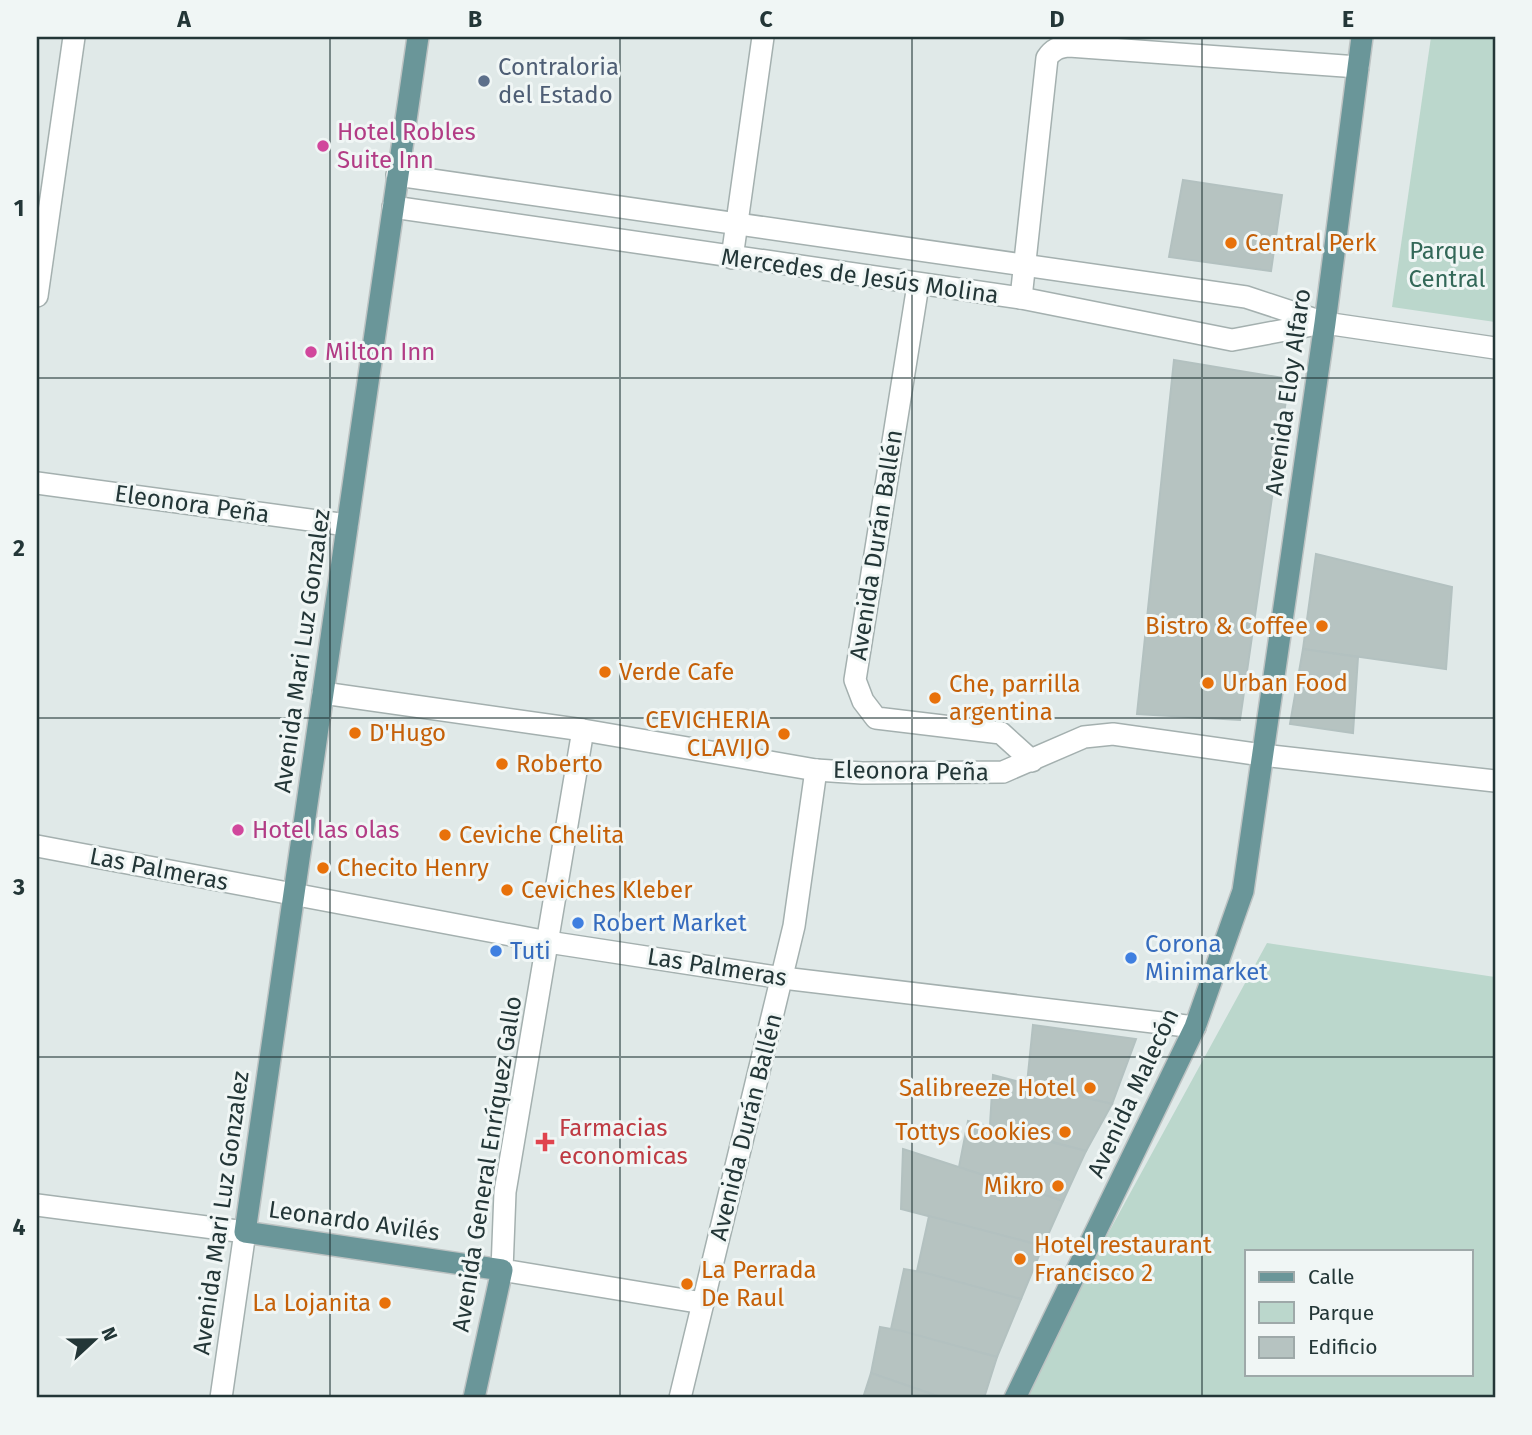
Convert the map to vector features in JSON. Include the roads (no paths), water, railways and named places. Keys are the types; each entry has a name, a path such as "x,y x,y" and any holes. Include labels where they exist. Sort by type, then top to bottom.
{"main road":[{"name":"Avenida Mari Luz Gonzalez","path":"245,1232 418,37"},
{"name":"Avenida Eloy Alfaro","path":"1262,755 1325,323 1362,37"},
{"name":"Avenida Malecón","path":"1015,1398 1195,1027 1243,891 1262,755"},
{"name":"Leonardo Avilés","path":"245,1232 502,1270"},
{"name":"Avenida General Enríquez Gallo","path":"474,1398 502,1270"}],"street":[{"path":"37,296 74,37"},
{"path":"732,258 763,37"},
{"path":"1021,298 1047,58 1058,47 1358,66"},
{"name":"Mercedes de Jesús Molina","path":"397,175 1246,297 1325,323 1495,348"},
{"name":"Mercedes de Jesús Molina","path":"393,207 1021,298 1232,340 1325,323"},
{"name":"Avenida Durán Ballén","path":"918,285 855,680 863,701 876,718 1001,733 1032,761"},
{"name":"Eleonora Peña","path":"37,483 346,525"},
{"name":"Eleonora Peña","path":"323,693 583,730 816,770 862,773 1003,772 1084,737 1113,734 1262,755 1495,781"},
{"name":"Avenida General Enríquez Gallo","path":"502,1270 505,1192 583,730"},
{"name":"Avenida Durán Ballén","path":"681,1398 783,978 794,926 816,770"},
{"name":"Las Palmeras","path":"37,846 548,942 783,978 1195,1027"},
{"name":"Leonardo Avilés","path":"37,1205 245,1232"},
{"name":"Avenida Mari Luz Gonzalez","path":"221,1398 245,1232"},
{"name":"Leonardo Avilés","path":"502,1270 704,1303"}],"place":[{"name":"Contraloria del Estado","path":"484,81"},
{"name":"Hotel Robles Suite Inn","path":"323,146"},
{"name":"Central Perk","path":"1231,243"},
{"name":"Milton Inn","path":"311,352"},
{"name":"Bistro & Coffee","path":"1322,626"},
{"name":"Verde Cafe","path":"605,672"},
{"name":"Urban Food","path":"1208,683"},
{"name":"Che, parrilla argentina","path":"935,698"},
{"name":"D'Hugo","path":"355,733"},
{"name":"CEVICHERIA CLAVIJO","path":"784,734"},
{"name":"Roberto","path":"502,764"},
{"name":"Hotel las olas","path":"238,830"},
{"name":"Ceviche Chelita","path":"445,835"},
{"name":"Checito Henry","path":"323,868"},
{"name":"Ceviches Kleber","path":"507,890"},
{"name":"Robert Market","path":"578,923"},
{"name":"Tuti","path":"496,951"},
{"name":"Corona Minimarket","path":"1131,958"},
{"name":"Salibreeze Hotel","path":"1090,1088"},
{"name":"Tottys Cookies","path":"1065,1132"},
{"name":"Farmacias economicas","path":"545,1142"},
{"name":"Mikro","path":"1058,1186"},
{"name":"Hotel restaurant Francisco 2","path":"1020,1259"},
{"name":"La Perrada De Raul","path":"687,1284"},
{"name":"La Lojanita","path":"385,1303"}],"park label":[{"name":"Parque Central","path":"1447,265"}]}
